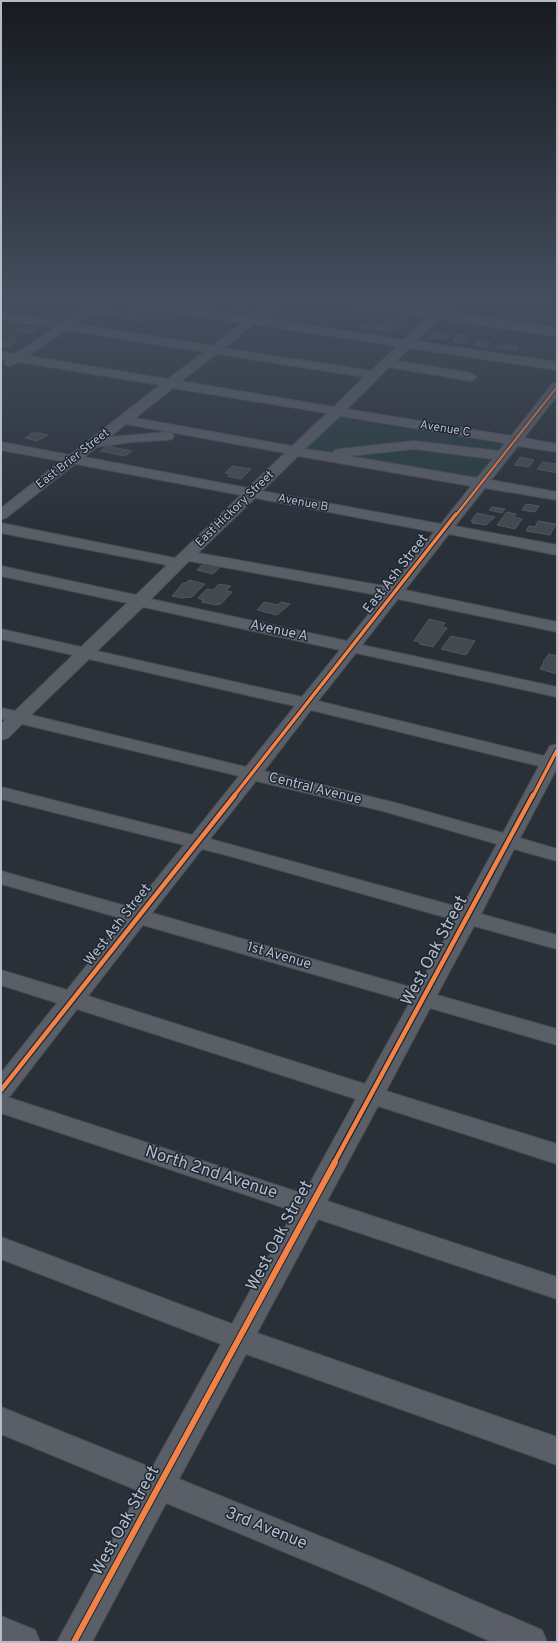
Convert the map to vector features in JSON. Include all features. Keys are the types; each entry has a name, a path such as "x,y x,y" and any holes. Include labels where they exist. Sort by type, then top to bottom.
{"street":[{"name":"Avenue C","path":"133,378 557,448"},
{"name":"East Brier Street","path":"1,514 179,378"},
{"name":"East Hickory Street","path":"1,734 10,715 85,653 371,378"},
{"name":"East Ash Street","path":"252,774 515,441 551,403 557,387"},
{"path":"124,420 320,456 557,496"},
{"path":"94,443 132,438 202,435"},
{"path":"320,456 414,445 503,456"},
{"name":"Avenue B","path":"1,446 557,550"},
{"path":"1,528 182,560 395,593 557,627"},
{"name":"Avenue A","path":"1,571 139,602 353,646 557,692"},
{"path":"1,634 308,704 554,756"},
{"name":"Central Avenue","path":"10,715 389,807 557,855"},
{"name":"West Oak Street","path":"74,1642 372,1095 554,756"},
{"name":"West Ash Street","path":"1,1090 252,774"},
{"path":"1,793 198,842 557,942"},
{"name":"1st Avenue","path":"1,877 424,998 557,1038"},
{"path":"1,977 557,1154"},
{"name":"North 2nd Avenue","path":"1,1104 557,1288"},
{"path":"1,1248 239,1339 557,1452"},
{"name":"3rd Avenue","path":"1,1420 372,1573 530,1642"},
{"path":"1,1632 23,1642"}],"green space":[{"path":"337,417 504,444 474,481 302,451"}],"building":[{"path":"32,433 48,435 37,441 25,438"},
{"path":"107,446 132,451 125,456 100,451"},
{"path":"520,457 534,460 529,467 514,465"},
{"path":"543,462 557,464 557,473 537,469"},
{"path":"232,466 251,469 241,479 228,476 230,474 225,473"},
{"path":"526,504 539,506 535,512 522,510"},
{"path":"492,507 505,509 502,513 489,510"},
{"path":"507,512 516,514 514,517 522,519 515,529 497,525"},
{"path":"477,513 495,517 486,525 472,523 473,521 471,521"},
{"path":"538,521 556,524 550,535 526,531 529,526 535,527"},
{"path":"205,562 222,565 213,574 197,570"},
{"path":"189,580 205,584 192,597 182,598 172,596 183,583 186,583"},
{"path":"219,584 231,586 226,591 232,592 221,604 216,605 202,602 203,600 198,598 207,589 213,590"},
{"path":"264,602 278,605 281,602 290,604 277,615 257,610"},
{"path":"429,619 445,623 442,627 447,628 433,647 419,644 421,642 414,641"},
{"path":"451,636 475,641 466,655 441,649"},
{"path":"549,654 557,656 557,674 540,669"}],"cycle path":[{"path":"1,1090 557,387"},
{"path":"74,1642 468,917 557,750"}]}
